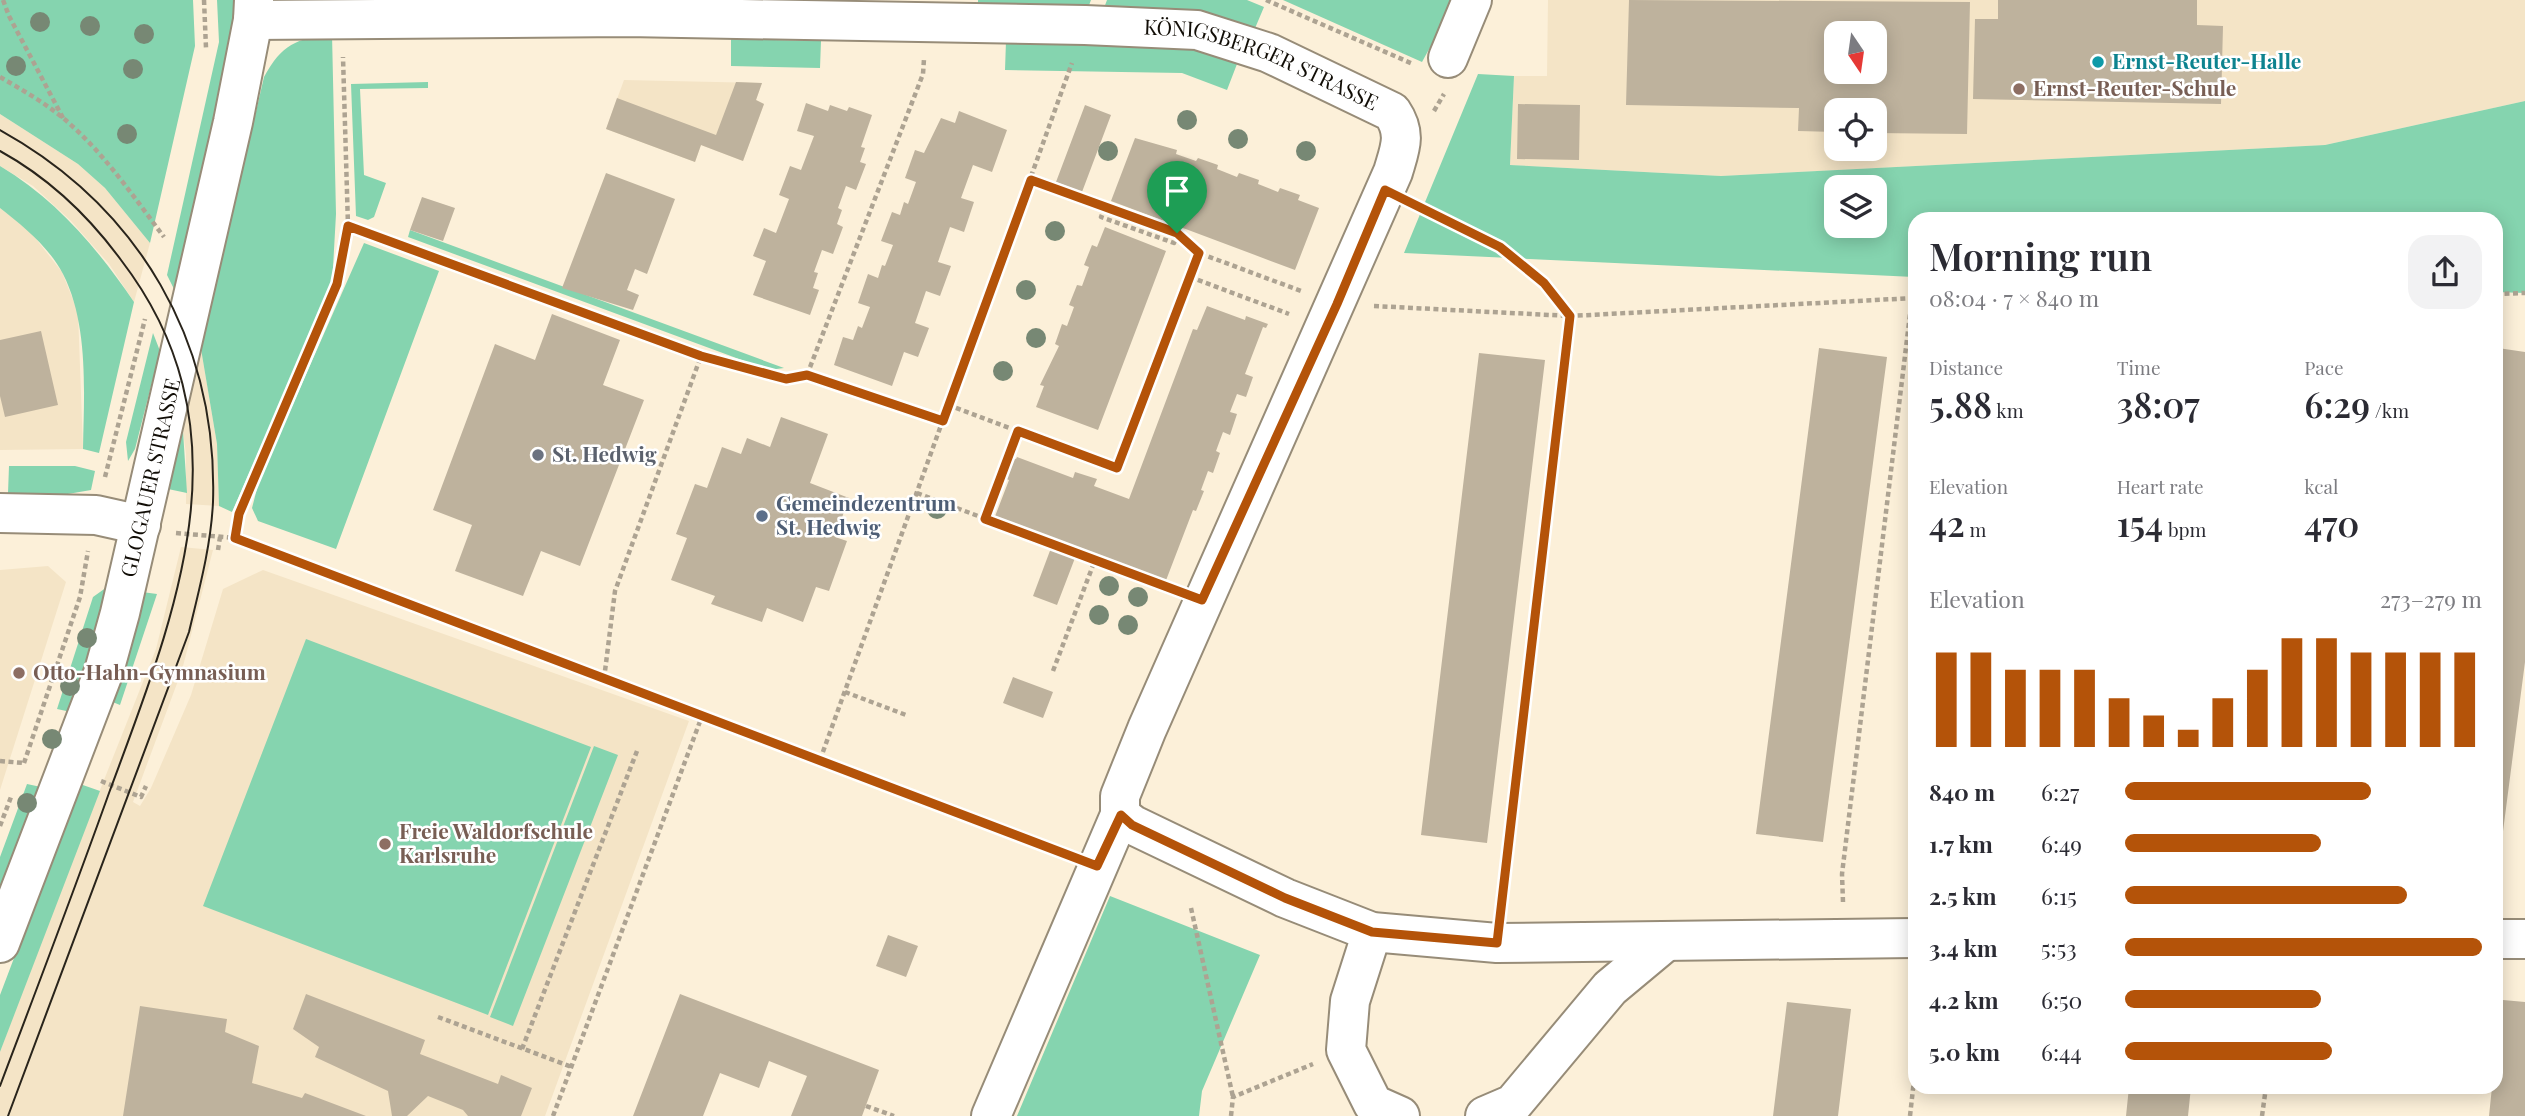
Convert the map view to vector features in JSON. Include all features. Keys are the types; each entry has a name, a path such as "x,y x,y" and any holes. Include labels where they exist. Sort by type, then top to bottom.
{"street":[{"path":"1431,61 1472,0"},
{"name":"KÖNIGSBERGER STRASSE","path":"253,10 341,17 627,18 1086,25 1197,30 1269,52 1392,112 1401,125 1403,141"},
{"name":"GLOGAUER STRASSE","path":"0,943 104,671 213,215 253,10"},
{"path":"991,1116 1121,815 1120,796 1202,600 1337,304 1403,141"},
{"path":"0,513 96,515 141,525"},
{"path":"1121,815 1132,825 1285,898 1372,932 1497,943 1908,938"},
{"path":"1372,932 1350,1001 1346,1050 1373,1104 1400,1116"},
{"path":"2503,939 2525,939"},
{"path":"1485,1116 1513,1104 1610,988 1664,943"}],"path":[{"path":"3,0 65,121"},
{"path":"204,0 204,57"},
{"path":"1266,0 1431,61 1456,74 1433,113 1403,141"},
{"path":"235,538 239,514 337,284 348,226 341,17"},
{"path":"807,375 923,74 924,24"},
{"path":"820,760 1086,25"},
{"path":"0,77 65,121 115,173 164,237"},
{"path":"1031,180 1177,233 1199,253 1302,291"},
{"path":"1385,190 1500,247 1544,283 1570,316 1497,943"},
{"path":"1105,207 1101,217 1164,240 1174,243 1177,233"},
{"path":"161,250 167,224"},
{"path":"348,226 701,356 786,379 807,375 943,421"},
{"path":"948,405 1117,468 1199,253"},
{"path":"1190,277 1292,315"},
{"path":"2503,294 2525,293"},
{"path":"1337,304 1570,316 1908,298"},
{"path":"19,776 80,597 96,515 146,316"},
{"path":"1844,939 1842,874 1908,339"},
{"path":"604,679 615,591 701,356"},
{"path":"985,519 1018,431"},
{"path":"917,493 1202,600"},
{"path":"141,525 178,533 235,538 1097,866"},
{"path":"218,550 220,537"},
{"path":"1053,671 1095,560"},
{"path":"845,692 906,715"},
{"path":"553,1116 702,716"},
{"path":"522,1049 638,751"},
{"path":"0,761 24,763"},
{"path":"0,826 15,788"},
{"path":"1191,908 1233,1097 1231,1116"},
{"path":"438,1017 572,1068"},
{"path":"1233,1097 1346,1050"},
{"path":"1910,1116 1912,1094"},
{"path":"2262,1116 2265,1094"},
{"path":"866,1106 894,1116"}],"shaded area":[{"name":"Ernst-Reuter-Schule","path":"1548,0 2525,0 2525,101 2325,145 1721,176 1510,165 1514,76 1547,76"},
{"path":"624,80 762,83 756,100 764,104 743,161 701,145 695,162 606,129"},
{"path":"0,114 78,164 105,188 150,243 134,302 109,264 71,221 33,186 0,166"},
{"path":"0,208 29,230 62,272 78,312 83,449 0,450"},
{"path":"201,349 217,444 219,506 186,504 183,431"},
{"name":"Freie Waldorfschule Karlsruhe","path":"181,547 213,550 182,670 133,802 140,806 151,788 191,695 223,589 263,570 689,721 545,1116 0,1116 0,1052 48,921 156,649"},
{"name":"Otto-Hahn-Gymnasium","path":"48,566 66,582 0,790 0,570"}],"green space":[{"path":"0,0 193,0 195,46 150,243 105,188 78,164 0,114"},
{"path":"217,0 235,0 230,37 209,145 174,289 167,275 219,42"},
{"path":"978,0 1091,0 1088,8 978,7"},
{"path":"1107,0 1247,0 1264,7 1253,33 1104,8"},
{"path":"1283,0 1456,0 1422,62"},
{"path":"332,34 336,214 332,286 232,512 219,506 217,444 201,349 264,77 277,57 291,45"},
{"path":"731,39 821,41 820,68 731,66"},
{"path":"1006,41 1159,45 1197,50 1237,64 1227,90 1182,73 1005,70"},
{"path":"1478,74 1514,76 1510,165 1721,176 2325,145 2525,101 2525,293 2503,292 2503,212 1908,212 1908,277 1404,253"},
{"path":"428,82 428,88 360,89 364,175 386,183 374,217 368,220 356,216 351,84"},
{"path":"0,166 21,179 58,210 90,244 134,302 99,453 83,449 83,360 77,315 71,294 63,274 43,246 0,208"},
{"path":"410,230 784,368 769,370 408,237"},
{"path":"364,243 439,271 336,549 258,521 252,508 259,481"},
{"path":"153,333 160,351 135,449 128,461 126,442"},
{"path":"183,431 187,493 168,489"},
{"path":"9,466 75,466 95,471 91,490 62,495 8,493"},
{"path":"107,587 107,600 71,712 57,709 93,597"},
{"path":"142,592 157,594 120,705 110,701"},
{"path":"306,639 591,747 488,1015 203,906"},
{"path":"594,746 618,755 513,1026 490,1017"},
{"path":"27,784 41,787 0,899 0,857"},
{"path":"80,784 100,791 0,1052 0,995"},
{"path":"1110,896 1260,955 1202,1091 1199,1116 1017,1116"}],"building":[{"path":"1629,0 1970,2 1967,134 1887,133 1887,98 1824,98 1824,132 1798,131 1799,108 1626,105"},
{"name":"Ernst-Reuter-Halle","path":"1998,0 2197,0 2197,25 2223,26 2221,104 1973,99 1975,19 1998,19"},
{"path":"736,82 762,83 756,100 764,104 743,161 701,145 695,162 606,129 617,98 716,135"},
{"path":"806,103 828,111 830,105 847,111 849,107 872,115 861,147 865,148 860,162 866,164 856,190 846,186 838,208 842,210 837,224 843,227 833,254 822,250 814,272 818,273 813,288 819,290 810,315 753,295 766,261 753,256 764,228 776,233 789,199 779,195 790,166 801,170 814,136 797,131"},
{"path":"1518,104 1580,105 1579,160 1517,159"},
{"path":"1085,105 1111,115 1082,192 1056,182"},
{"path":"959,111 1007,130 992,172 973,165 961,198 974,202 964,232 950,227 938,262 951,266 940,296 926,291 915,323 929,328 918,357 904,352 892,386 834,365 843,337 853,340 858,326 862,328 870,307 858,303 868,274 878,278 893,245 881,241 892,212 900,215 904,202 908,204 916,182 905,178 915,150 924,153 941,118 955,123"},
{"path":"1135,138 1177,150 1176,154 1196,161 1198,158 1218,165 1217,169 1237,177 1239,173 1259,180 1258,184 1278,192 1280,188 1300,195 1298,200 1319,208 1295,270 1111,201"},
{"path":"606,173 675,199 647,274 635,269 627,290 639,295 633,310 562,288"},
{"path":"422,197 455,208 443,241 410,230"},
{"path":"1105,227 1166,251 1098,430 1036,407 1044,386 1040,385 1059,346 1055,344 1062,324 1067,326 1074,307 1069,305 1077,285 1082,286 1089,267 1084,265 1092,245 1097,247"},
{"path":"1207,306 1245,320 1246,316 1268,324 1266,328 1263,327 1245,374 1253,377 1246,397 1237,394 1230,412 1237,414 1230,435 1223,432 1216,451 1220,453 1213,473 1208,471 1201,490 1204,491 1196,511 1193,510 1165,583 994,519 1009,480 1004,478 1011,458 1017,457 1073,478 1075,472 1097,479 1094,486 1129,499 1193,329 1197,330"},
{"name":"St. Hedwig","path":"552,314 620,340 603,385 644,400 580,566 541,551 523,596 455,571 472,525 433,510 495,344 535,360"},
{"path":"41,331 58,405 5,417 0,396 0,340"},
{"path":"1819,348 1887,357 1823,842 1756,834"},
{"path":"2503,349 2525,352 2525,662 2503,831"},
{"path":"1479,353 1545,360 1487,843 1421,835"},
{"name":"Gemeindezentrum St. Hedwig","path":"781,417 828,434 810,483 849,498 835,537 847,541 829,591 816,587 803,622 767,608 762,622 711,604 715,596 671,580 687,538 676,534 695,484 707,488 722,447 741,454 747,438 770,447"},
{"path":"1051,548 1075,558 1057,605 1033,596"},
{"path":"1013,677 1053,692 1043,718 1003,703"},
{"path":"888,935 918,946 906,977 876,966"},
{"path":"306,994 425,1040 420,1054 498,1084 501,1075 532,1088 521,1116 468,1116 463,1110 428,1096 407,1116 392,1116 388,1091 315,1057 319,1047 293,1029"},
{"path":"680,994 879,1070 862,1116 791,1116 807,1076 769,1061 759,1088 720,1073 703,1116 633,1116"},
{"path":"2503,1000 2525,1002 2525,1116 2489,1116 2491,1094 2503,1094"},
{"path":"1787,1002 1851,1009 1838,1116 1773,1116"},
{"path":"140,1006 227,1019 225,1032 259,1046 252,1083 302,1098 305,1093 366,1116 123,1116"},
{"path":"2128,1094 2190,1094 2188,1116 2126,1116"}],"tram line":[{"path":"0,130 49,162 93,198 130,239 160,285 184,334 201,387 211,443 213,502 207,551 189,632 8,1116"},
{"path":"0,151 51,185 81,213 121,260 161,325 184,391 193,457 189,524 177,591 157,658 0,1086"}],"place":[{"name":"Ernst-Reuter-Halle","path":"2098,62"},
{"name":"Ernst-Reuter-Schule","path":"2019,89"},
{"name":"St. Hedwig","path":"538,455"},
{"name":"Gemeindezentrum St. Hedwig","path":"762,516"},
{"name":"Otto-Hahn-Gymnasium","path":"19,673"},
{"name":"Freie Waldorfschule Karlsruhe","path":"385,844"}],"route":[{"path":"1031,180 1177,233 1199,253 1117,468 1018,431 985,519 1202,600 1337,304 1373,213 1385,190 1500,247 1544,283 1570,316 1497,943 1372,932 1285,898 1132,825 1121,815 1097,866 235,538 239,514 337,284 348,226 701,356 786,379 807,375 943,421 1031,180"}]}
